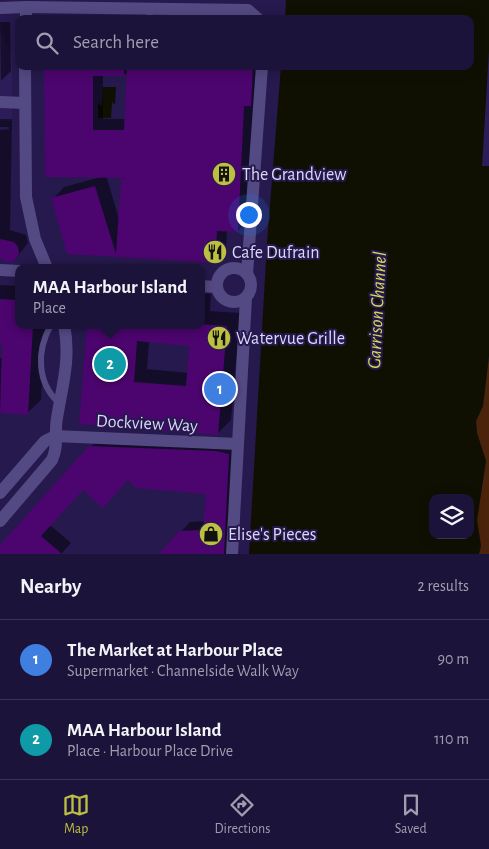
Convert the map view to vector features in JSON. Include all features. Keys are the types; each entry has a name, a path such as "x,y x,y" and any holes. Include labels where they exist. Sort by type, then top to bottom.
{"street":[{"path":"0,8 26,13 150,14 248,10 254,15"},
{"path":"25,70 26,197 35,239 45,264"},
{"path":"232,554 246,298 251,286 247,274 262,70"},
{"path":"0,102 24,103"},
{"path":"246,298 231,303 218,295 216,287 218,277 230,268 242,269 247,274"},
{"path":"0,270 15,271"},
{"path":"205,286 216,287"},
{"path":"0,521 52,460 57,449 55,436 67,354 64,329"},
{"path":"0,493 46,441 55,436"},
{"name":"Dockview Way","path":"55,436 144,444 238,444"}],"lane":[{"path":"49,329 43,340 41,371 49,394 60,404"}],"shaded area":[{"path":"0,31 12,54 12,121 0,121"},
{"path":"489,50 489,166 482,166"},
{"path":"489,356 489,554 479,554 481,546 477,520 486,461 477,433 476,421 483,406"}],"water":[{"name":"Garrison Channel","path":"286,0 489,0 489,50 482,166 489,166 489,356 483,406 476,421 477,433 486,461 477,520 481,546 479,554 249,554 267,243 281,70 474,70 474,15 285,15"},
{"path":"103,87 116,87 115,105 112,102 111,118 98,118 98,103 102,106"}],"building":[{"path":"44,70 124,70 124,76 93,76 93,130 124,130 127,70 253,70 251,106 244,106 238,232 217,231 215,263 67,254 51,198 95,186 116,254 121,179 125,178 45,177"},
{"path":"0,239 14,242 18,247 19,254 13,262 6,262 0,258"},
{"path":"0,299 15,300 15,329 33,329 28,415 0,413 2,344 0,344"},
{"path":"205,324 227,326 218,435 79,424 87,329 205,329","holes":["137,341 189,346 186,386 134,382"]},
{"path":"89,446 216,451 229,454 224,554 159,554 179,531 203,530 206,494 136,488 128,480 103,508 83,490 41,536 62,554 0,554 0,545"}],"place":[{"name":"The Grandview","path":"224,174"},
{"name":"Cafe Dufrain","path":"215,252"},
{"name":"Watervue Grille","path":"219,338"},
{"name":"MAA Harbour Island","path":"110,364"},
{"name":"The Market at Harbour Place","path":"220,389"},
{"name":"Elise's Pieces","path":"211,534"}]}
